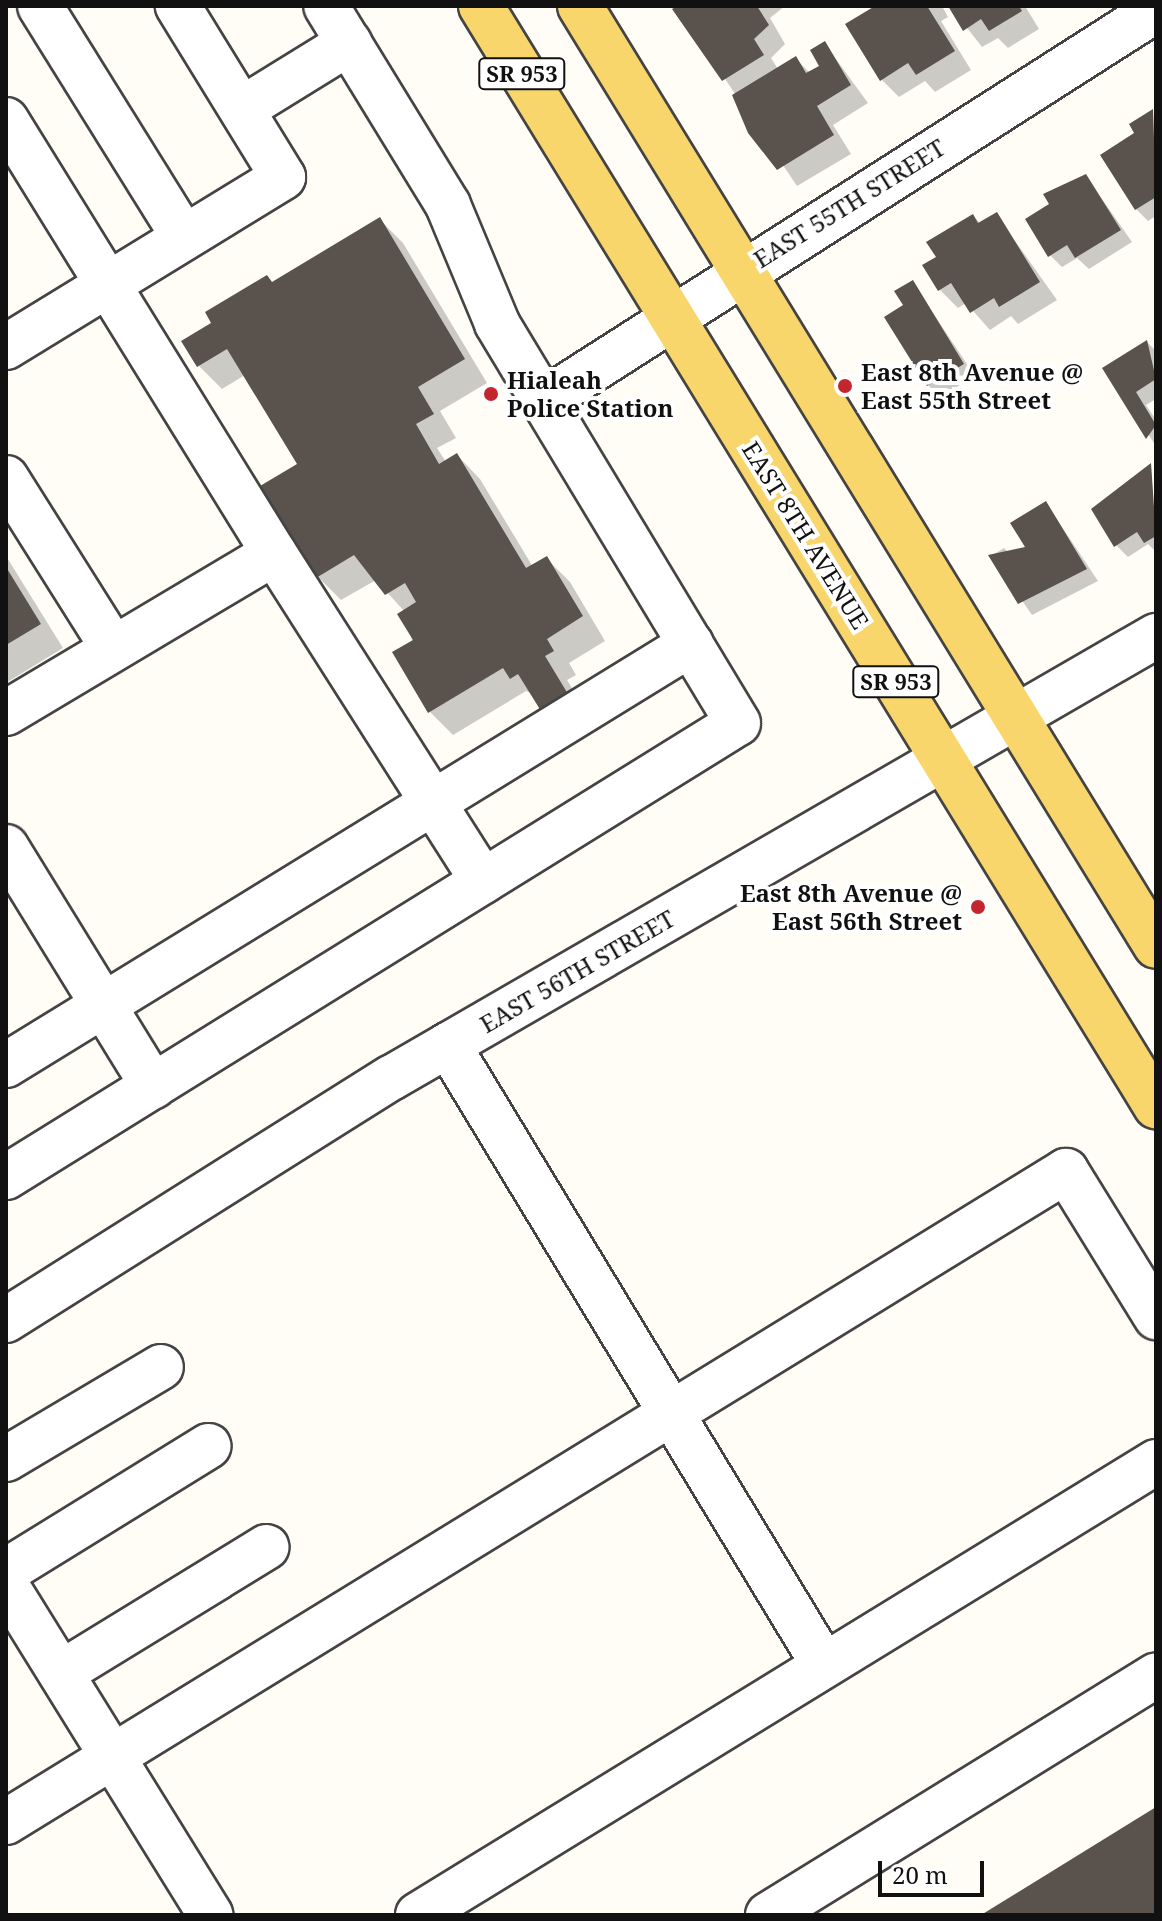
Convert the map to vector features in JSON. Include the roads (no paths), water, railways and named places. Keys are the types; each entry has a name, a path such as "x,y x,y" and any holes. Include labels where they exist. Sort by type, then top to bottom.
{"main road":[{"name":"EAST 8TH AVENUE","path":"481,6 1156,1106"},
{"path":"580,6 1156,946"}],"street":[{"path":"40,6 184,237"},
{"path":"6,347 283,177 178,6"},
{"path":"6,1177 738,723 497,323 448,205 326,6"},
{"name":"EAST 55TH STREET","path":"545,400 1156,10"},
{"path":"242,109 349,43"},
{"path":"6,120 274,553 483,881"},
{"path":"6,478 113,648"},
{"path":"6,713 274,553"},
{"name":"EAST 56TH STREET","path":"6,1320 448,1045 1017,720 1156,636"},
{"path":"6,1065 691,644"},
{"path":"6,847 153,1086"},
{"path":"448,1045 824,1665"},
{"path":"6,1822 1066,1171 1156,1317"},
{"path":"6,1459 161,1367"},
{"path":"6,1571 208,1446"},
{"path":"418,1915 1156,1462"},
{"path":"61,1673 267,1547"},
{"path":"6,1585 211,1915"},
{"path":"768,1915 1156,1675"}],"place":[{"name":"East 8th Avenue @ East 55th Street","path":"845,386"},
{"name":"Hialeah Police Station","path":"491,394"},
{"name":"East 8th Avenue @ East 56th Street","path":"978,907"}]}
